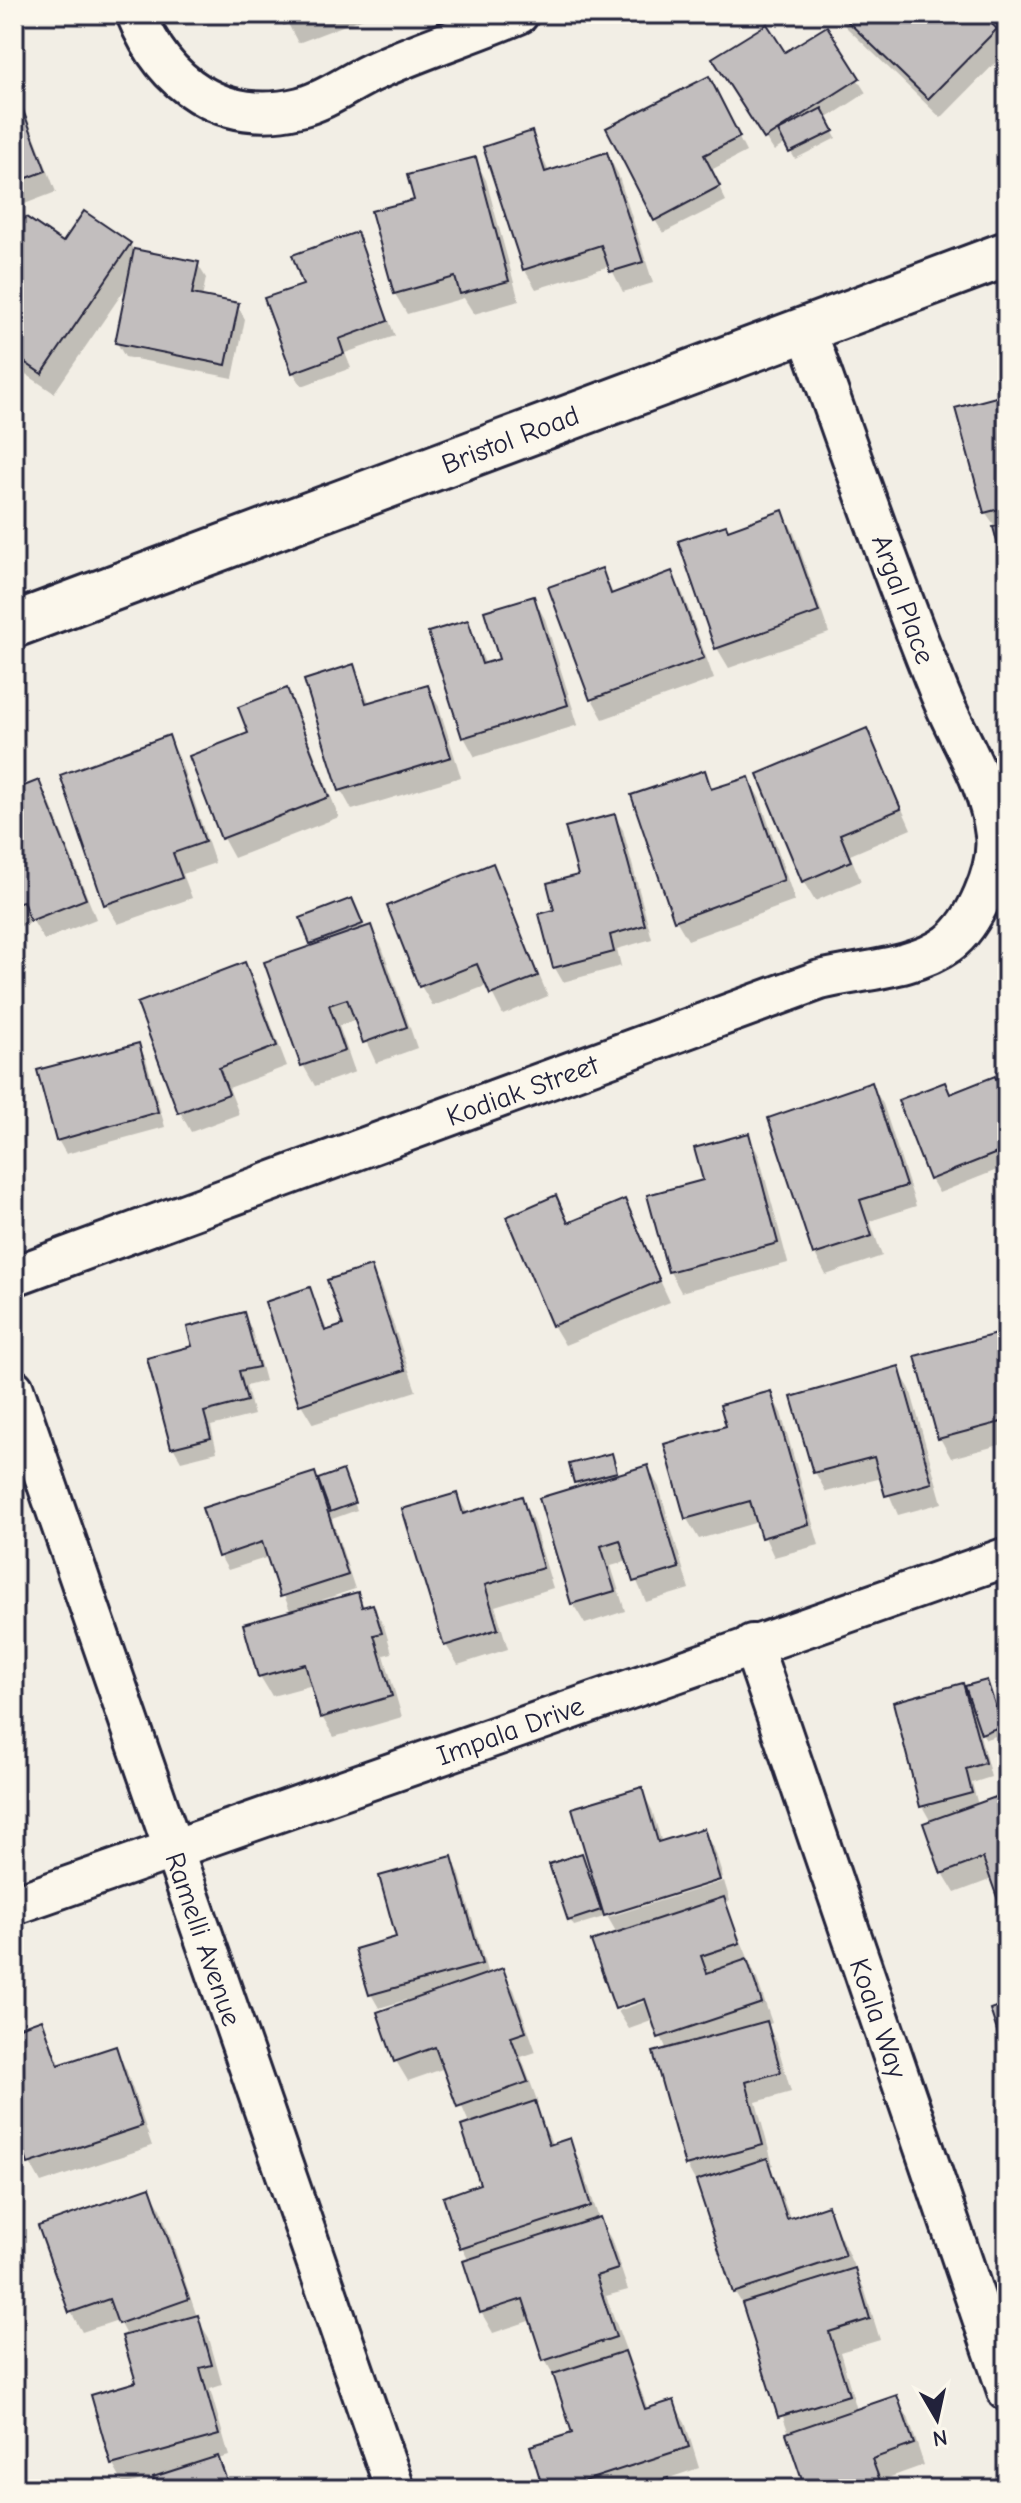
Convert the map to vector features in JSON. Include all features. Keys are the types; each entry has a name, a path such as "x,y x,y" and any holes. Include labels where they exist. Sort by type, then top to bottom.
{"street":[{"path":"136,14 159,61 201,96 245,108 279,110 300,107 376,70 519,14"},
{"name":"Bristol Road","path":"14,625 1007,254"},
{"name":"Argal Place","path":"806,329 938,690 983,783 996,839 991,868"},
{"name":"Kodiak Street","path":"14,1276 820,980 925,955 950,943 984,896 991,868"},
{"name":"Ramelli Avenue","path":"14,1389 395,2489"},
{"name":"Impala Drive","path":"14,1905 1007,1557"},
{"name":"Koala Way","path":"752,1644 1007,2391"}],"building":[{"path":"281,14 310,14 284,24"},
{"path":"840,14 982,14 997,29 928,99"},
{"path":"767,24 785,52 827,26 860,78 764,139 712,58"},
{"path":"709,76 740,137 704,155 720,186 654,221 606,128"},
{"path":"14,87 46,171 14,183"},
{"path":"822,108 834,131 789,153 778,131"},
{"path":"532,131 545,172 607,152 643,262 610,272 601,245 523,270 483,147"},
{"path":"476,157 509,281 460,294 455,277 394,294 371,211 414,200 407,175"},
{"path":"84,211 131,243 42,374 14,355 14,234 26,217 63,242"},
{"path":"357,232 388,321 339,339 344,354 292,373 264,298 303,285 292,255"},
{"path":"134,249 199,262 192,294 239,303 226,365 115,343"},
{"path":"1007,394 1007,507 984,513 955,408"},
{"path":"783,510 819,612 715,649 678,541 726,525 728,530"},
{"path":"1007,523 1007,578 993,527"},
{"path":"602,568 611,594 672,571 704,658 590,700 548,587"},
{"path":"534,596 568,705 462,738 428,632 468,620 482,664 499,659 484,611"},
{"path":"354,664 366,703 428,685 451,757 339,791 304,680"},
{"path":"287,688 329,797 221,839 189,756 248,733 238,707"},
{"path":"867,728 901,809 840,834 851,861 802,882 757,774"},
{"path":"169,735 205,842 173,853 182,878 104,905 60,775"},
{"path":"705,770 711,789 749,777 784,880 674,921 631,795"},
{"path":"39,780 86,899 30,921 23,901 14,904 14,790"},
{"path":"615,814 645,925 610,935 614,952 553,968 539,914 554,910 547,883 578,875 565,827"},
{"path":"493,863 538,976 490,995 477,964 419,987 387,906"},
{"path":"352,898 363,924 310,944 300,918"},
{"path":"371,925 407,1027 363,1043 347,999 329,1005 345,1051 301,1066 264,962"},
{"path":"245,962 277,1046 219,1068 229,1094 178,1113 137,1003"},
{"path":"139,1043 158,1112 56,1141 37,1070"},
{"path":"995,1076 1007,1107 1007,1149 929,1180 898,1100 945,1082 950,1094"},
{"path":"872,1082 906,1186 860,1200 872,1236 813,1255 768,1118"},
{"path":"749,1133 778,1243 668,1272 647,1195 703,1180 694,1148"},
{"path":"556,1195 568,1223 625,1199 660,1281 552,1326 506,1217"},
{"path":"371,1266 405,1370 299,1405 265,1302 310,1287 325,1331 343,1325 327,1280"},
{"path":"244,1312 259,1367 239,1371 247,1401 204,1412 211,1438 171,1448 147,1358 192,1346 187,1327"},
{"path":"1007,1331 1007,1429 1005,1421 938,1439 915,1356"},
{"path":"899,1366 932,1483 885,1496 874,1457 813,1473 791,1397"},
{"path":"771,1391 809,1524 761,1538 750,1501 685,1519 664,1444 726,1426 720,1405"},
{"path":"612,1453 617,1472 574,1483 569,1464"},
{"path":"648,1465 679,1568 633,1582 620,1540 601,1546 615,1591 571,1604 539,1498"},
{"path":"343,1470 355,1503 330,1512 318,1479"},
{"path":"315,1472 348,1575 280,1597 262,1542 218,1557 202,1508"},
{"path":"457,1493 463,1514 522,1496 543,1568 485,1585 498,1629 444,1646 402,1509"},
{"path":"358,1592 362,1607 373,1604 382,1633 374,1635 392,1696 320,1718 305,1664 258,1677 243,1624"},
{"path":"987,1680 1002,1726 981,1734 965,1686"},
{"path":"963,1683 985,1763 966,1769 972,1793 920,1807 893,1702"},
{"path":"642,1787 658,1842 704,1828 720,1880 604,1916 572,1808"},
{"path":"1007,1793 1007,1916 1004,1917 983,1858 941,1874 923,1823"},
{"path":"582,1853 601,1910 568,1921 549,1864"},
{"path":"452,1856 482,1964 369,1995 355,1949 396,1937 379,1876"},
{"path":"724,1897 740,1943 701,1956 707,1973 747,1959 762,2003 658,2038 645,1999 615,2009 591,1941"},
{"path":"503,1968 526,2032 511,2037 528,2082 457,2107 435,2047 394,2062 377,2012"},
{"path":"1007,2003 1007,2059 1006,2059 990,2009"},
{"path":"42,2019 58,2065 116,2046 142,2126 28,2164 14,2122 14,2029"},
{"path":"767,2021 781,2072 746,2082 763,2145 685,2166 653,2052"},
{"path":"535,2101 549,2145 570,2138 591,2206 460,2249 443,2197 480,2184 461,2126"},
{"path":"767,2158 787,2219 828,2205 845,2256 733,2293 696,2181"},
{"path":"150,2187 189,2299 118,2324 109,2299 69,2313 38,2226"},
{"path":"600,2217 618,2269 596,2276 616,2337 543,2361 523,2299 480,2313 463,2261"},
{"path":"855,2268 870,2319 829,2332 849,2395 778,2417 742,2303"},
{"path":"198,2315 212,2365 200,2368 219,2435 111,2465 91,2395 136,2382 122,2336"},
{"path":"625,2351 645,2409 674,2400 689,2447 560,2489 543,2489 530,2446 572,2433 553,2374"},
{"path":"897,2395 914,2444 872,2459 883,2489 805,2489 786,2433"},
{"path":"218,2456 230,2489 157,2489 153,2477"},
{"path":"668,2478 671,2489 629,2489"}]}
